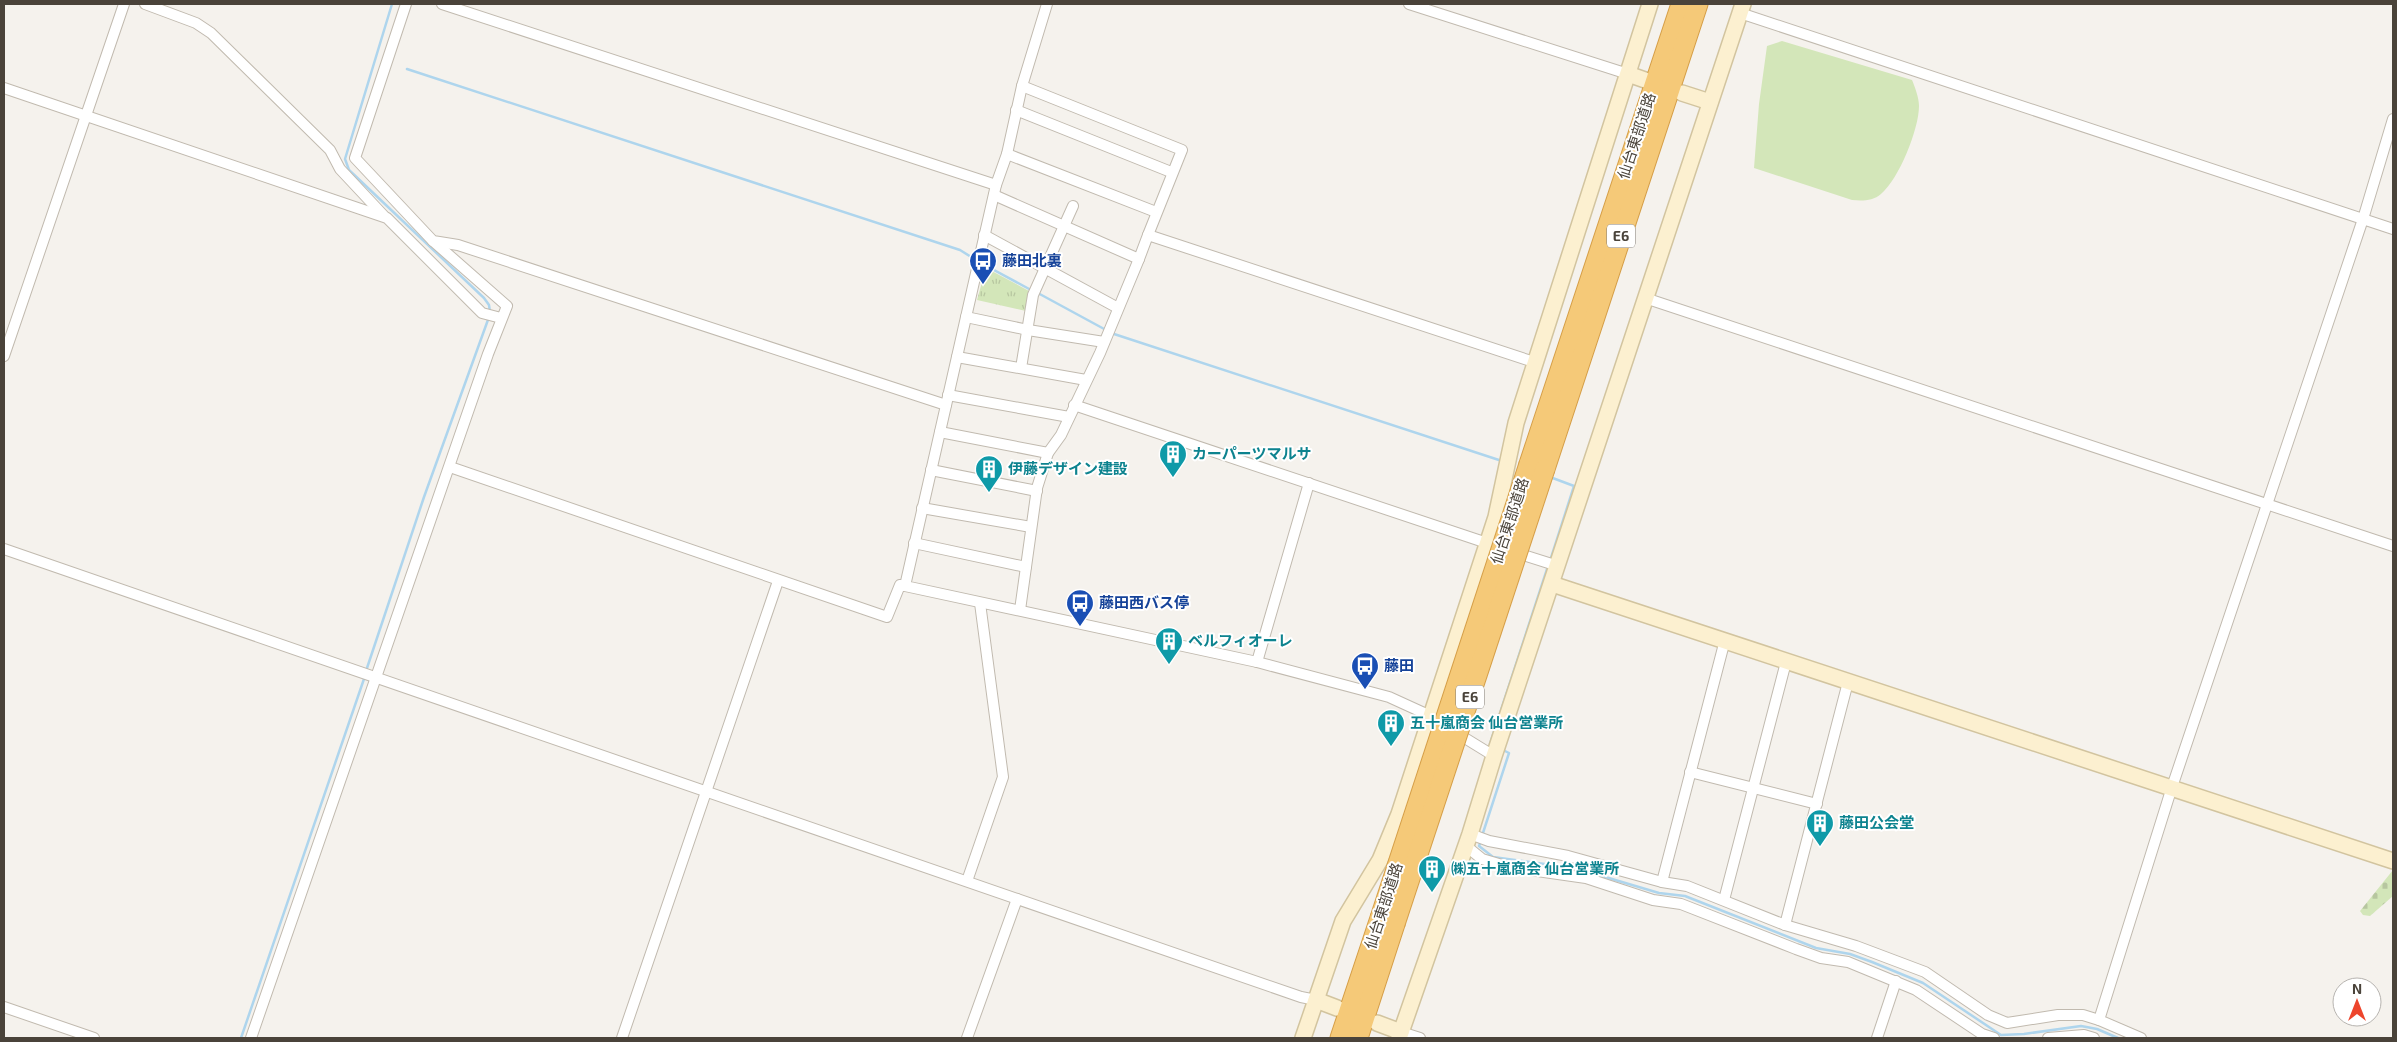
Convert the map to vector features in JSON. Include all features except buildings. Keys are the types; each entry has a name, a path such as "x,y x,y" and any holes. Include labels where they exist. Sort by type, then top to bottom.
{"highway":[{"name":"仙台東部道路","path":"1358,1038 1388,921 1537,467 1681,4"},
{"name":"仙台東部道路","path":"1537,467 1698,4"},
{"name":"仙台東部道路","path":"1340,1038 1388,921"}],"street":[{"path":"4,356 124,4"},
{"path":"144,4 196,23 224,45 330,150 340,169 484,314 499,317"},
{"path":"251,1038 369,675 450,467 499,317 507,306 433,241 356,158 406,4"},
{"path":"442,4 995,190 1063,226 1139,259"},
{"path":"905,586 984,235 995,190 1007,154 1022,86 1046,4"},
{"path":"1409,4 1645,80"},
{"path":"1303,1038 1343,921 1380,860 1399,814 1496,517 1516,423 1534,362 1650,4"},
{"path":"1400,1035 1470,839 1494,756 1552,584 1551,564 1645,298 1742,8 2393,229"},
{"path":"1020,610 1036,490 1048,453 1061,434 1107,334 1139,259 1171,172 1182,150 1022,86"},
{"path":"4,88 387,218"},
{"path":"1682,93 1710,102"},
{"path":"1016,110 1171,172"},
{"path":"2099,1020 2172,787 2269,505 2364,219 2393,119"},
{"path":"1007,154 1156,212"},
{"path":"1021,368 1035,291 1073,206"},
{"path":"984,235 1118,308"},
{"path":"1148,235 1534,362"},
{"path":"433,241 458,245 947,400 1069,417"},
{"path":"1645,298 2393,546"},
{"path":"966,317 1028,330 1107,334"},
{"path":"957,357 1086,380"},
{"path":"1074,405 1551,564"},
{"path":"940,432 1048,453"},
{"path":"450,467 887,617 900,585 1257,662 1389,697 1431,716 1494,756"},
{"path":"931,470 1036,490"},
{"path":"1257,662 1309,483"},
{"path":"922,508 1031,527"},
{"path":"914,543 1026,567"},
{"path":"4,550 967,881 1017,900 1337,1008"},
{"path":"622,1038 778,581"},
{"path":"1552,584 2393,861"},
{"path":"967,881 1003,777 980,603"},
{"path":"1662,882 1725,640"},
{"path":"1724,900 1786,662"},
{"path":"1785,925 1848,682"},
{"path":"1690,772 1817,804"},
{"path":"1470,839 1489,840 1568,856 1662,882 1687,886 1785,925 1856,946 1925,972 1988,1015 2007,1023 2058,1015 2083,1015 2141,1038"},
{"path":"1470,839 1482,859 1509,867 1586,878 1653,900 1681,904 1821,958 1848,962 1916,990 1982,1034 1994,1038"},
{"path":"967,1038 1017,900"},
{"path":"1876,1038 1896,981"},
{"path":"4,1007 94,1038"},
{"path":"1377,1022 1400,1035 1420,1038"},
{"path":"2048,1038 2084,1035 2094,1038"}],"green space":[{"path":"1782,41 1912,80 1919,103 1916,127 1907,153 1895,177 1878,196 1867,200 1852,200 1754,168 1759,104 1767,46"},
{"path":"986,268 1029,291 1026,311 977,300"},
{"path":"2393,870 2393,896 2370,916 2363,915 2360,911"}],"waterway":[{"path":"392,4 345,159 349,170 484,298 489,305 490,312"},
{"path":"407,69 960,250 976,260"},
{"path":"981,263 1031,290"},
{"path":"1036,292 1106,330"},
{"path":"366,671 424,497 489,317"},
{"path":"1111,333 1502,461"},
{"path":"1550,477 1574,486 1550,561"},
{"path":"1490,744 1548,566"},
{"path":"241,1038 365,676"},
{"path":"1482,836 1509,753 1503,750"},
{"path":"1481,841 1479,846 1493,857 1575,868 1659,893 1685,896 1816,948 1850,954 1872,962 1923,983 2001,1035 2024,1034 2081,1026 2097,1029 2118,1038"}],"place":[{"name":"藤田北裏","path":"983,285"},
{"name":"カーパーツマルサ","path":"1173,478"},
{"name":"伊藤デザイン建設","path":"989,493"},
{"name":"藤田西バス停","path":"1080,627"},
{"name":"ベルフィオーレ","path":"1169,665"},
{"name":"藤田","path":"1365,690"},
{"name":"五十嵐商会 仙台営業所","path":"1391,747"},
{"name":"藤田公会堂","path":"1820,847"},
{"name":"㈱五十嵐商会 仙台営業所","path":"1432,893"}]}
